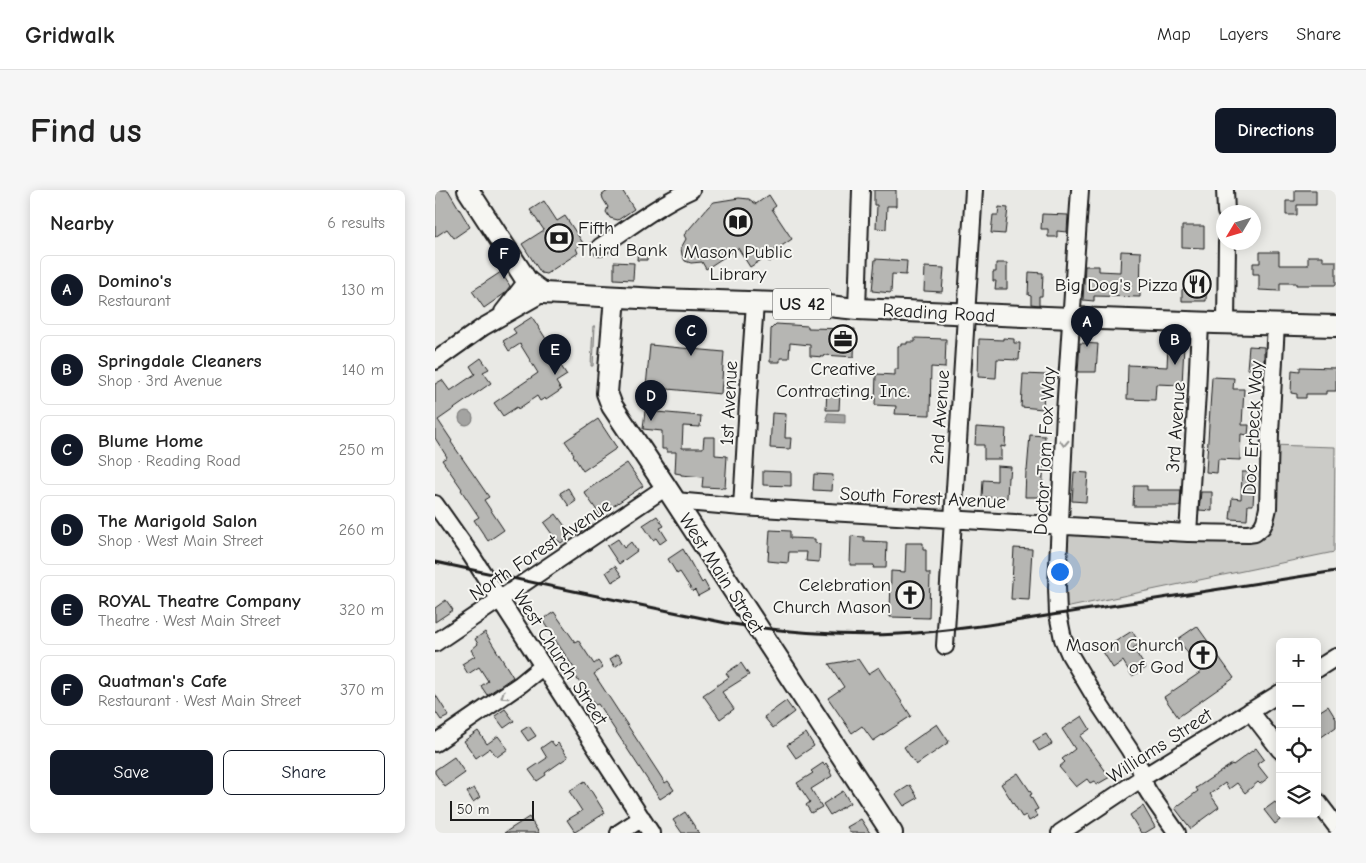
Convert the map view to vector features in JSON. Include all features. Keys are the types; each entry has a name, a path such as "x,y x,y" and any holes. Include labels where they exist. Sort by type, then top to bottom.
{"main road":[{"path":"468,190 535,287"},
{"name":"Reading Road","path":"535,287 615,297 809,304 1072,318 1336,326"},
{"name":"West Main Street","path":"615,297 607,393 611,406 671,494 892,833"}],"street":[{"path":"600,246 655,210 691,190"},
{"path":"857,308 861,190"},
{"name":"2nd Avenue","path":"945,646 974,190"},
{"name":"Doctor Tom Fox Way","path":"1080,190 1066,394 1057,603 1063,639 1070,655 1140,768 1149,792 1177,833"},
{"path":"1225,190 1226,205"},
{"path":"1226,323 1227,250"},
{"path":"435,360 483,327 497,320 535,287"},
{"name":"1st Avenue","path":"742,507 755,303"},
{"name":"3rd Avenue","path":"1187,533 1200,323"},
{"name":"Doc Erbeck Way","path":"1258,531 1265,521 1268,508 1276,324"},
{"name":"South Forest Avenue","path":"671,494 742,507 1187,533 1248,534 1258,531"},
{"name":"North Forest Avenue","path":"435,643 499,600 671,494"},
{"name":"West Church Street","path":"435,504 471,555 651,833"},
{"path":"1321,666 1336,657"},
{"path":"435,743 521,684 543,666"},
{"name":"Williams Street","path":"1060,833 1143,778 1276,695"},
{"path":"1251,711 1276,745"},
{"path":"1321,806 1336,826"},
{"path":"619,833 642,818"}],"shaded area":[{"path":"593,326 595,326 593,366 591,366"},
{"path":"463,411 469,411 473,418 469,425 463,425 459,421 459,415"},
{"path":"828,413 845,414 845,423 827,422"},
{"path":"1270,445 1335,447 1334,552 1065,608 1060,526 1258,531"}],"building":[{"path":"435,190 448,190 470,227 454,238 447,229 435,237"},
{"path":"609,190 622,190 634,209 618,220 610,218 606,212 608,207 602,195"},
{"path":"874,190 896,190 896,206 887,206 886,229 876,228 877,205 874,205"},
{"path":"1295,190 1316,190 1316,205 1297,205 1297,215 1286,215 1286,201 1295,201"},
{"name":"Mason Public Library","path":"769,195 776,206 772,209 792,239 774,251 777,257 769,262 766,257 750,267 738,248 706,269 702,262 691,263 685,261 681,248 686,239 684,235 714,202 739,198 749,199 756,204"},
{"name":"Fifth Third Bank","path":"544,201 557,221 565,216 583,243 576,248 578,253 546,274 541,273 522,244 544,230 530,210"},
{"path":"999,207 1008,208 1005,234 991,233 993,215 998,215"},
{"path":"1042,214 1068,215 1067,232 1057,231 1057,237 1048,237 1048,229 1041,229"},
{"path":"1182,226 1204,226 1204,248 1182,247"},
{"path":"638,248 647,249 647,260 637,260"},
{"path":"1121,251 1141,252 1140,297 1094,296 1094,301 1083,300 1085,266 1099,266 1099,271 1120,272"},
{"path":"1260,252 1279,252 1279,265 1308,265 1308,256 1323,256 1323,261 1336,261 1336,285 1280,283 1280,291 1259,290 1259,274 1253,274 1253,263 1260,263"},
{"path":"875,259 907,261 906,275 892,274 891,293 872,291"},
{"path":"614,262 634,263 633,280 614,279"},
{"path":"996,263 1007,263 1007,289 995,289 996,281 993,281 993,272 996,272"},
{"path":"925,267 944,268 942,292 924,291"},
{"path":"501,272 510,286 504,294 484,308 472,291"},
{"path":"1029,272 1043,273 1042,296 1039,296 1039,305 1031,304 1031,296 1028,295"},
{"name":"Big Dog's Pizza","path":"1195,278 1207,278 1206,301 1182,301 1182,290"},
{"path":"532,317 567,375 556,382 561,390 546,400 545,398 540,401 537,396 518,409 517,407 503,416 494,403 538,373 520,344 509,351 503,341 516,333 513,329"},
{"path":"776,324 808,326 808,328 855,329 854,357 810,356 810,345 790,343 789,358 780,358 780,362 770,362 771,329"},
{"path":"915,338 946,339 945,368 931,367 930,415 895,414 896,406 875,405 876,374 895,375 895,369 898,369 898,346 907,344 907,342 915,342"},
{"path":"1003,338 1014,339 1014,343 1020,343 1019,360 997,359 996,378 978,377 979,339 1003,340"},
{"path":"1080,343 1098,344 1096,372 1078,372"},
{"path":"650,345 724,352 721,394 646,387"},
{"path":"1168,345 1184,345 1182,385 1156,384 1155,400 1127,399 1128,365 1167,367"},
{"path":"1249,346 1264,347 1264,368 1262,370 1247,369"},
{"path":"481,358 489,369 483,372 491,383 438,420 489,497 484,500 504,530 488,541 474,520 479,517 442,460 447,457 435,438 435,384 442,380 450,391 475,374 470,366"},
{"path":"1300,367 1336,368 1336,391 1326,391 1326,394 1306,394 1306,398 1297,398 1297,394 1291,393 1292,370 1300,371"},
{"path":"1023,374 1047,375 1043,409 1021,407"},
{"path":"1212,377 1234,378 1233,389 1244,389 1242,425 1249,425 1248,435 1241,434 1240,460 1218,459 1217,473 1206,472"},
{"path":"827,389 840,390 839,410 826,410"},
{"path":"645,411 701,416 700,427 683,426 682,448 703,448 704,437 715,437 715,455 727,456 725,488 702,487 703,477 675,473 676,452 667,452 667,449 662,449 662,431 643,429"},
{"path":"772,413 786,414 785,438 791,438 790,449 770,448"},
{"path":"598,419 617,448 583,471 565,441"},
{"path":"976,427 1006,429 1005,447 1001,446 1001,459 984,459 984,445 975,445"},
{"path":"1030,435 1045,436 1042,497 1025,497"},
{"path":"627,463 643,486 600,515 584,492"},
{"path":"997,466 1011,467 1010,477 1008,477 1007,498 982,497 983,480 997,481"},
{"path":"763,471 791,472 791,486 763,485"},
{"path":"1074,472 1088,473 1086,502 1072,501"},
{"path":"1242,472 1255,472 1253,505 1248,505 1247,520 1230,519 1232,498 1241,499"},
{"path":"814,474 833,475 832,491 813,490"},
{"path":"1134,486 1147,486 1147,490 1181,490 1180,506 1133,506"},
{"path":"568,488 576,501 569,506 560,493"},
{"path":"1201,492 1212,492 1212,511 1199,510"},
{"path":"556,514 570,533 570,536 561,543 557,541 544,523"},
{"path":"657,516 664,526 660,528 667,539 660,544 656,538 653,540 643,525"},
{"path":"770,530 790,531 790,538 815,539 815,543 820,544 819,562 806,561 807,552 789,552 788,563 768,561"},
{"path":"851,536 864,537 864,541 887,542 886,568 873,568 874,565 850,565"},
{"path":"618,539 624,548 631,542 637,551 619,564 607,546"},
{"name":"Celebration Church Mason","path":"906,543 923,543 923,550 926,550 926,573 930,573 929,618 890,617 891,571 905,572"},
{"path":"1014,548 1032,549 1029,600 1011,599"},
{"path":"683,549 702,583 704,581 709,590 698,596 695,590 693,592 680,572 677,574 668,559"},
{"path":"615,566 622,576 612,582 606,572"},
{"path":"446,600 453,610 435,622 435,608"},
{"path":"554,612 575,642 578,640 594,664 598,661 603,668 594,674 665,783 668,781 674,790 660,799 598,704 595,705 573,673 576,671 542,620"},
{"name":"Mason Church of God","path":"1197,626 1234,678 1178,717 1164,697 1201,672 1178,639"},
{"path":"1132,631 1140,644 1133,648 1146,668 1132,676 1123,661 1113,668 1102,650"},
{"path":"485,632 513,677 487,695 481,686 488,681 479,667 468,674 462,664 475,656 471,650 478,644 475,639"},
{"path":"618,654 623,661 615,667 610,659"},
{"path":"858,659 868,674 879,667 911,716 873,741 862,726 852,733 828,698 844,687 829,664"},
{"path":"741,663 749,675 722,692 734,709 720,719 703,695 729,677 726,673"},
{"path":"435,694 449,716 441,720 435,711"},
{"path":"786,701 794,712 773,728 764,717"},
{"path":"1328,706 1336,719 1336,727 1321,737 1321,728 1321,710"},
{"path":"505,709 514,721 504,728 495,716"},
{"path":"1082,716 1090,729 1080,736 1110,777 1096,785 1094,781 1090,783 1087,779 1076,787 1059,767 1065,762 1062,759 1075,749 1062,729"},
{"path":"937,724 949,742 916,765 904,747"},
{"path":"529,726 536,736 528,741 521,731"},
{"path":"478,731 487,744 498,736 508,749 497,757 490,748 476,758 464,741"},
{"path":"806,733 814,746 796,758 787,745"},
{"path":"1046,734 1052,744 1039,751 1033,741"},
{"path":"551,741 555,746 558,743 568,757 537,781 529,770 547,758 541,748"},
{"path":"1256,748 1264,759 1257,764 1268,778 1260,784 1258,782 1245,793 1237,783 1229,789 1225,783 1210,794 1219,807 1191,829 1175,808 1198,791 1196,788"},
{"path":"454,757 465,773 445,787 435,773 435,770"},
{"path":"823,763 824,765 826,763 832,776 811,789 822,807 811,813 806,805 810,802 797,783 813,773 811,771"},
{"path":"1018,773 1032,794 1030,795 1038,809 1034,811 1038,816 1029,821 1026,815 1022,817 1001,784"},
{"path":"585,781 605,813 575,832 567,820 582,811 569,791"},
{"path":"910,785 918,798 904,806 896,794"},
{"path":"474,788 480,797 473,802 467,792"},
{"path":"843,791 850,803 830,815 823,804"},
{"path":"1275,802 1276,818 1280,818 1280,820 1275,824 1264,810"},
{"path":"1143,806 1155,827 1145,833 1141,833 1130,815"},
{"path":"685,812 699,833 682,833 673,820"},
{"path":"529,817 539,833 504,833"},
{"path":"861,819 870,833 851,833 847,827"}],"railway":[{"path":"435,562 726,623 790,631 856,635 921,633 966,628 1336,571"}],"place":[{"name":"Mason Public Library","path":"738,222"},
{"name":"Fifth Third Bank","path":"559,238"},
{"name":"Quatman's Cafe","path":"504,279"},
{"name":"Big Dog's Pizza","path":"1197,284"},
{"name":"Creative Contracting, Inc.","path":"843,339"},
{"name":"Domino's","path":"1087,347"},
{"name":"Blume Home","path":"691,356"},
{"name":"Springdale Cleaners","path":"1175,365"},
{"name":"ROYAL Theatre Company","path":"555,375"},
{"name":"The Marigold Salon","path":"651,421"},
{"name":"Celebration Church Mason","path":"910,595"},
{"name":"Mason Church of God","path":"1203,655"}]}
